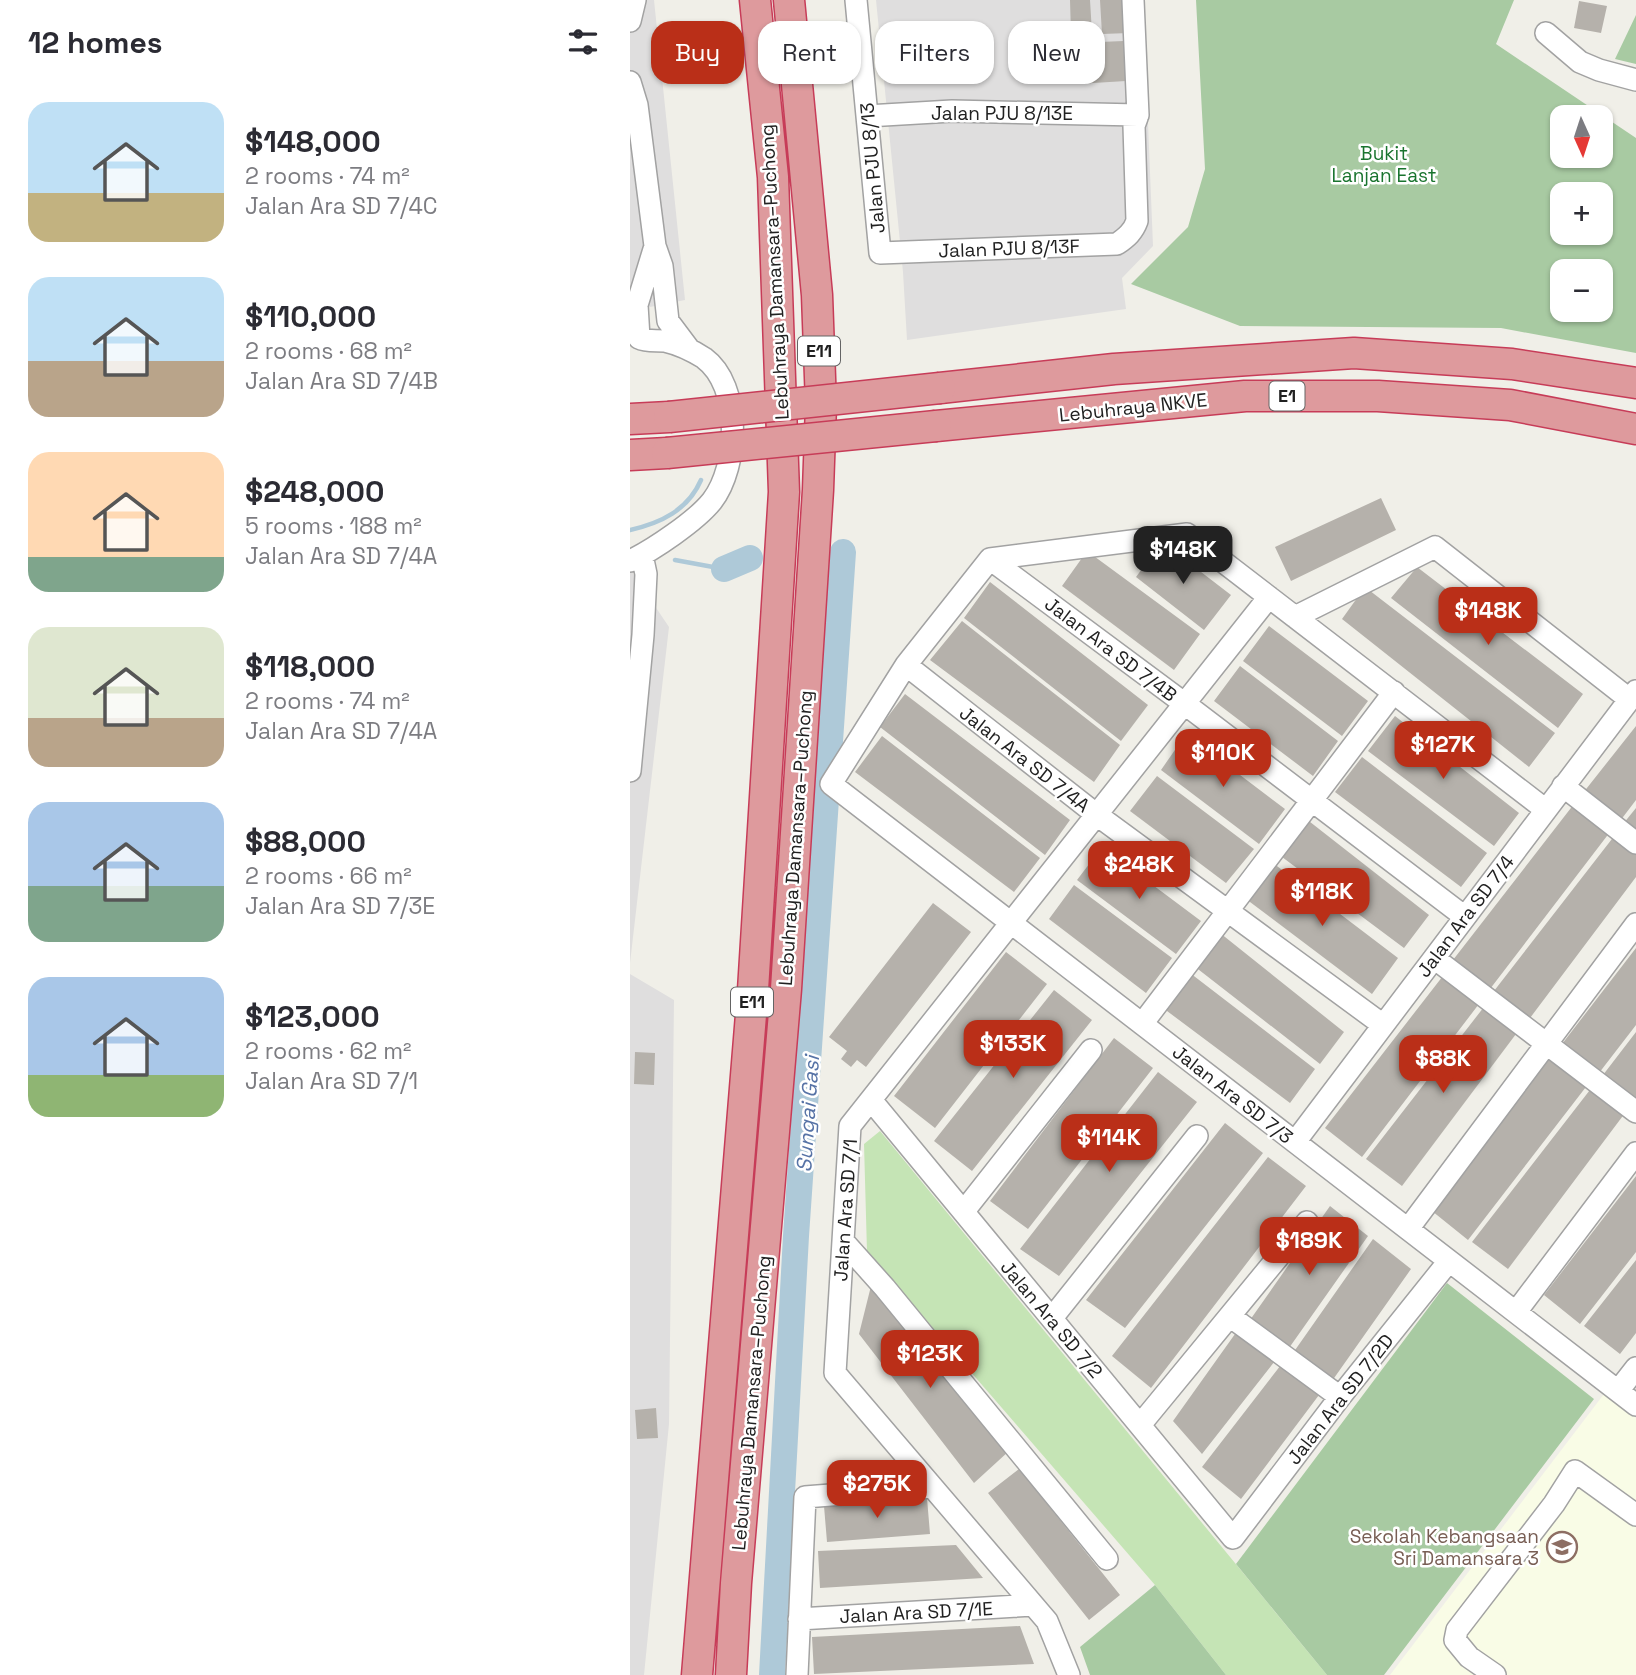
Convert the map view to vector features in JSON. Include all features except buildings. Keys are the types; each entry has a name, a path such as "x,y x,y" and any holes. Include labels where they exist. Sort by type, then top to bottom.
{"highway":[{"name":"Lebuhraya Damansara–Puchong","path":"697,1675 753,990 784,492 773,177 755,0"},
{"name":"Lebuhraya Damansara–Puchong","path":"731,1675 737,1569 786,989 821,405 817,295 789,0"},
{"name":"Lebuhraya NKVE","path":"630,419 1114,369 1354,352 1512,364 1636,383"},
{"name":"Lebuhraya NKVE","path":"630,455 1245,396 1378,396 1510,405 1636,429"}],"street":[{"path":"630,21 635,0"},
{"name":"Jalan PJU 8/13","path":"856,0 867,116 889,259"},
{"path":"1133,0 1138,115"},
{"path":"1546,33 1580,62 1636,80"},
{"path":"630,82 637,105 655,246 662,266 668,321 689,349 714,367 721,377 730,400 732,440 726,471 711,501 688,522 636,558 646,574 633,704 630,771"},
{"name":"Jalan PJU 8/13E","path":"867,116 952,111 1138,115"},
{"name":"Jalan PJU 8/13F","path":"889,259 1117,244 1134,230 1137,221 1134,126 1138,115"},
{"path":"655,246 637,305 639,338 663,341 689,349"},
{"path":"637,321 668,321"},
{"path":"906,665 990,559 1187,534 1546,810"},
{"path":"1295,617 1435,547 1633,695"},
{"name":"Jalan Ara SD 7/4B","path":"990,559 1465,917"},
{"name":"Jalan Ara SD 7/1","path":"1069,1675 1047,1621 835,1373 850,1126 1269,597"},
{"name":"Jalan Ara SD 7/3","path":"906,665 831,784 1636,1405"},
{"name":"Jalan Ara SD 7/4A","path":"906,665 1097,815 1383,1025"},
{"path":"1142,1024 1394,692"},
{"name":"Jalan Ara SD 7/4","path":"1295,1142 1633,695"},
{"path":"1563,786 1636,843"},
{"path":"1408,1228 1636,925"},
{"path":"1434,958 1636,1112"},
{"path":"964,1211 1091,1050"},
{"name":"Jalan Ara SD 7/2","path":"871,1100 1233,1538"},
{"path":"1052,1318 1197,1136"},
{"path":"1516,1312 1636,1153"},
{"path":"1140,1425 1307,1222"},
{"path":"843,1241 885,1288 1107,1559"},
{"name":"Jalan Ara SD 7/2D","path":"1233,1538 1340,1397 1450,1261"},
{"path":"1231,1317 1340,1397"},
{"path":"1618,1391 1636,1368"},
{"path":"1495,1675 1469,1657 1455,1640 1457,1630 1555,1504 1574,1471 1636,1515"},
{"path":"797,1675 805,1497 932,1487"},
{"name":"Jalan Ara SD 7/1E","path":"799,1619 1033,1605"}],"shaded area":[{"path":"630,0 654,0 656,21 651,21 651,84 663,84 685,300 630,311"},
{"path":"876,0 1143,0 1153,246 1122,278 1126,309 907,340 884,84 994,84 994,21 878,21"},
{"path":"630,569 669,627 630,963"},
{"path":"630,974 674,1000 669,1424 644,1675 630,1675"},
{"name":"Sekolah Kebangsaan Sri Damansara 3","path":"1604,1394 1636,1418 1636,1675 1390,1675"}],"green space":[{"name":"Bukit Lanjan East","path":"1196,0 1514,0 1496,44 1587,105 1550,105 1550,168 1614,168 1614,123 1636,138 1636,353 1501,328 1240,326 1131,284 1188,227 1205,169"},
{"path":"1636,15 1636,64 1615,59"},
{"path":"880,1131 1327,1675 1226,1675 1155,1585 867,1252 864,1144"},
{"path":"1447,1283 1594,1399 1384,1675 1327,1675 1236,1564"},
{"path":"1155,1585 1226,1675 1090,1675 1080,1647"}],"waterway":[{"path":"630,530 672,514 689,499 701,480"},
{"name":"Sungai Gasi","path":"772,1675 796,1236 843,552"},
{"name":"Sungai Gasi","path":"724,569 750,558"},
{"name":"Sungai Gasi","path":"675,560 724,569"}],"place":[{"name":"Sekolah Kebangsaan Sri Damansara 3","path":"1562,1547"}]}
